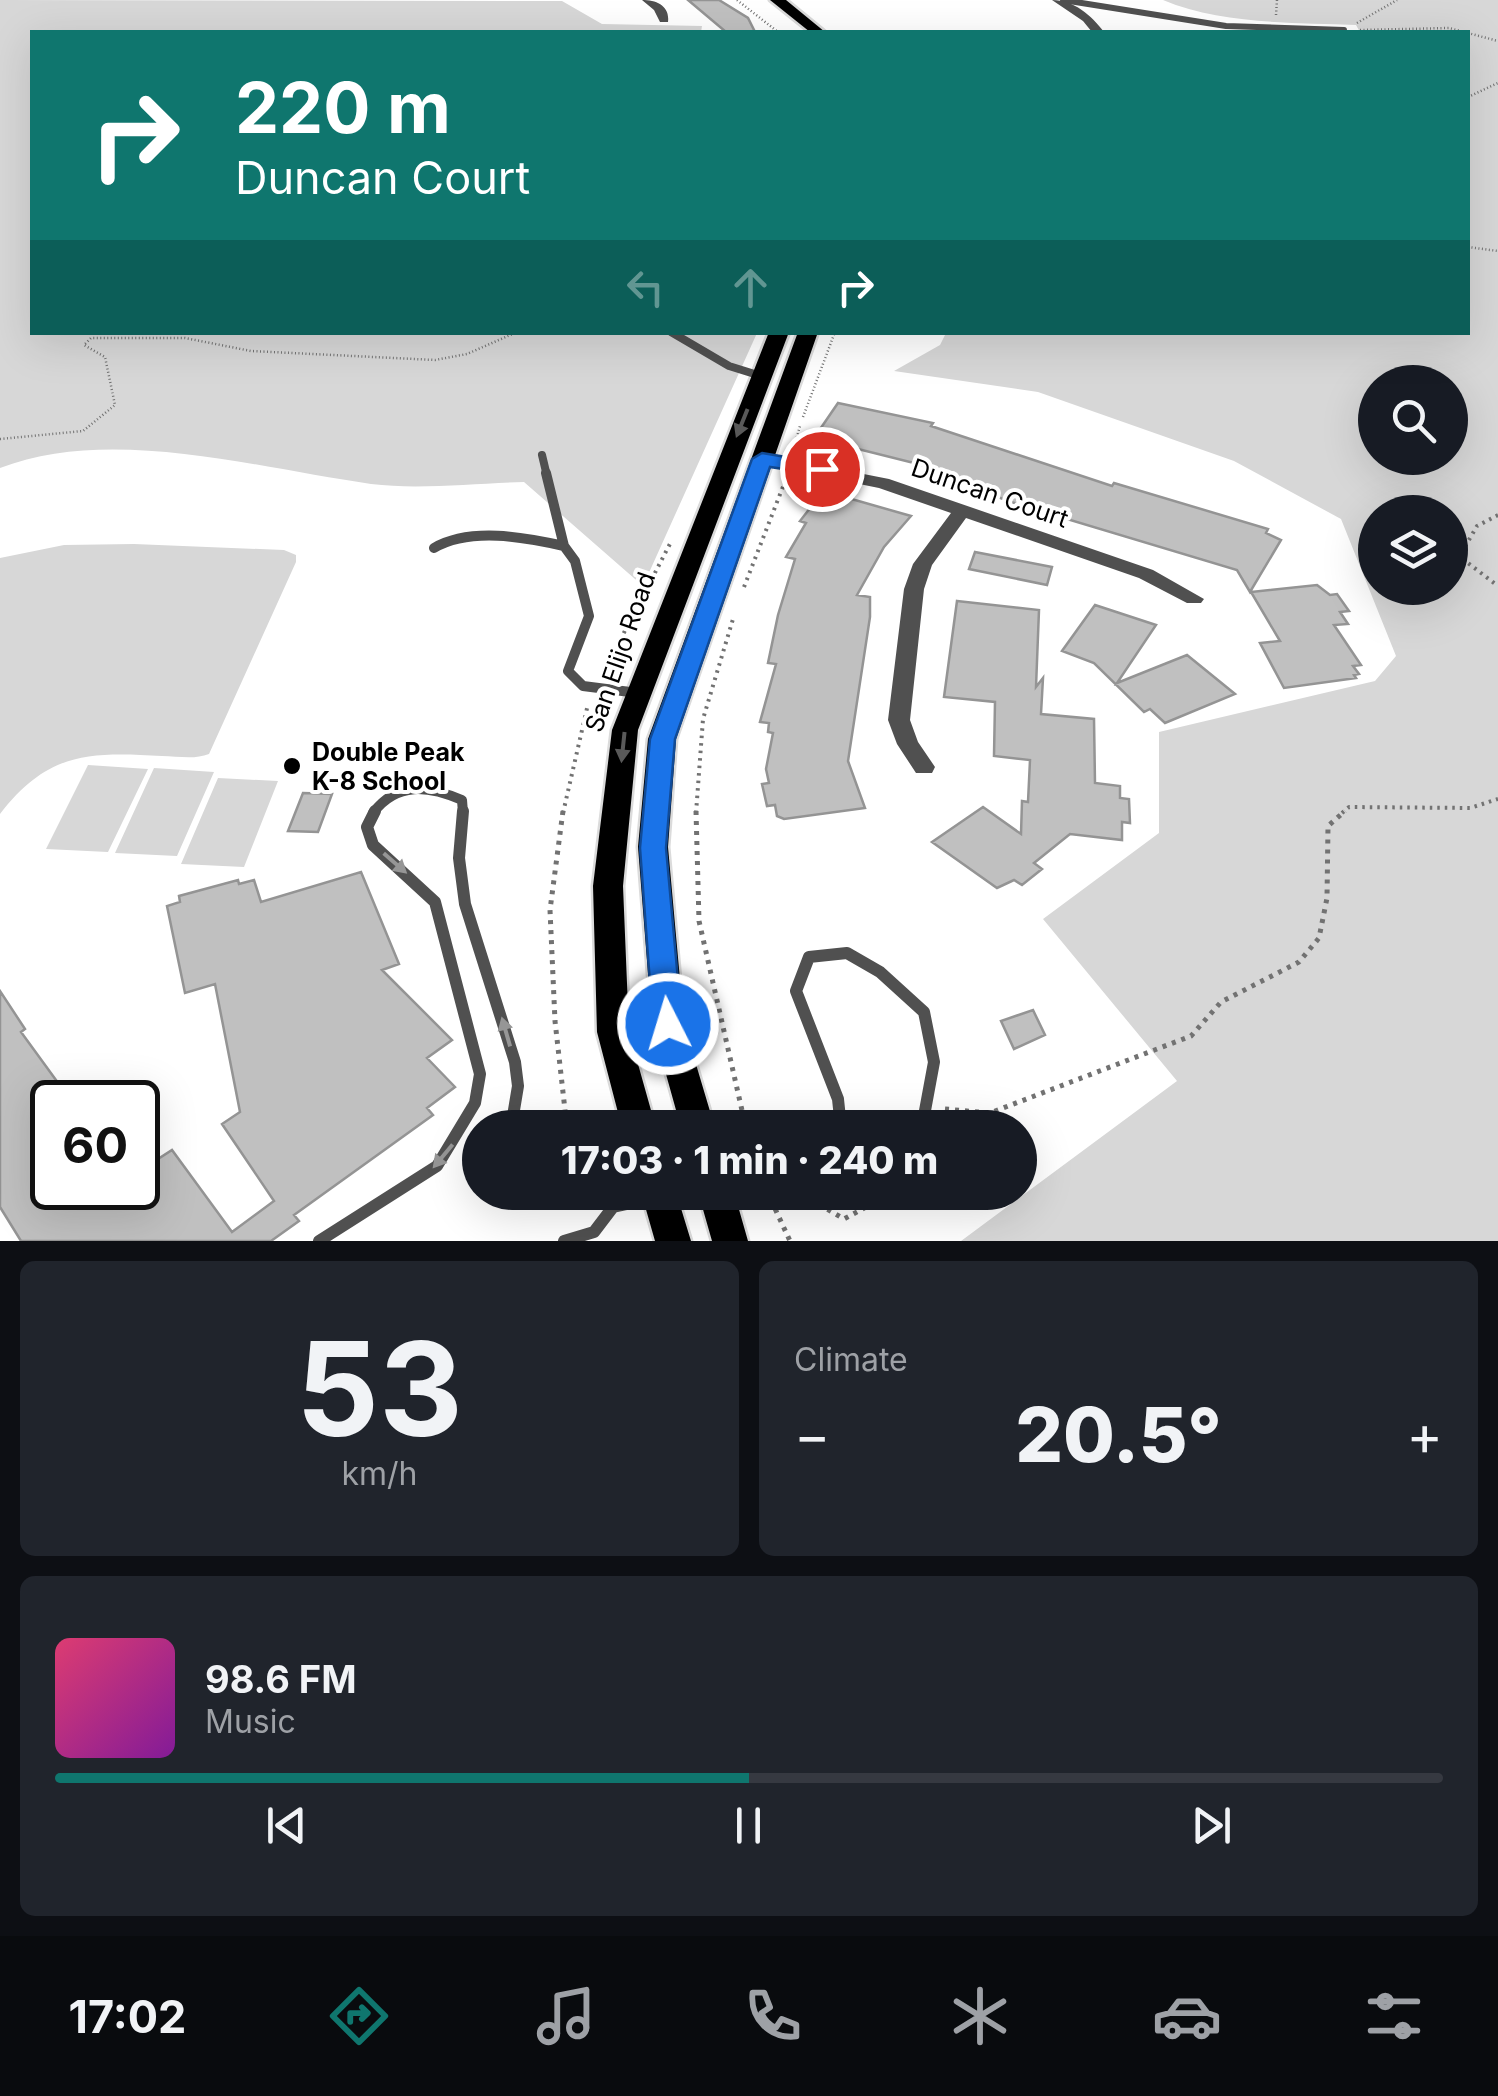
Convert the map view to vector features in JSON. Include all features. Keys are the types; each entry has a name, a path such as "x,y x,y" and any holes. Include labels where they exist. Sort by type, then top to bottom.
{"main road":[{"path":"756,0 792,30"},
{"path":"778,0 816,30"},
{"name":"San Elijo Road","path":"634,1110 614,1032 608,886 625,730 778,335"},
{"path":"693,1110 668,1024 653,848 662,739 776,462 807,335"},
{"path":"669,1210 673,1241"},
{"path":"721,1210 730,1241"}],"street":[{"path":"648,0 660,8 664,20"},
{"path":"1061,0 1096,30"},
{"name":"Duncan Court","path":"776,462 854,475 962,510 1146,574 1194,599"},
{"path":"924,768 908,744 899,720 914,589 923,564 962,510"}],"lane":[{"path":"1061,0 1226,26 1344,30"},
{"path":"676,335 729,366 761,376"},
{"path":"542,454 564,546 575,561 589,616 568,671 583,686 638,694"},
{"path":"434,548 455,536 538,540 564,546"},
{"path":"471,1110 480,1074 435,902 373,845 367,827 382,802 399,792 434,786 462,800 465,829 458,858 464,904 515,1062 518,1086 514,1110"},
{"path":"839,1110 796,991 809,957 847,953 880,972 924,1012 934,1062 925,1108"},
{"path":"319,1241 437,1166 462,1125"},
{"path":"564,1241 594,1232 610,1210"}],"path":[{"path":"737,0 775,30"},
{"path":"1344,30 1397,0"},
{"path":"1470,32 1484,33 1498,41"},
{"path":"1470,96 1488,84 1498,83"},
{"path":"1470,247 1498,251"},
{"path":"0,440 84,430 115,404 105,357 84,344 91,338 184,338 250,352 435,360 468,354 510,335"},
{"path":"739,598 780,502 776,462 834,335"},
{"path":"1498,516 1477,526 1462,552 1464,560 1498,586"},
{"path":"734,616 704,719 696,817 700,921 742,1110"},
{"path":"998,1110 1191,1036 1220,1002 1299,962 1319,938 1327,898 1328,826 1338,813 1349,807 1470,808 1498,799"},
{"path":"925,1108 951,1110"},
{"path":"776,1210 790,1241"},
{"path":"828,1210 844,1219 861,1210"}],"shaded area":[{"path":"0,0 562,1 602,24 702,26 701,30 30,30 30,335 756,335 643,586 524,482 390,486 136,450 88,450 43,456 0,468"},
{"path":"1163,0 1498,0 1498,1241 961,1241 1003,1210 1037,1210 1037,1185 1177,1081 1043,919 1159,833 1159,732 1375,681 1396,656 1376,605 1468,605 1468,495 1358,495 1358,561 1341,519 1234,461 1038,392 894,371 940,345 945,335 1470,335 1470,30 1359,30 1356,25 1258,21 1209,14"},
{"path":"64,545 284,550 296,555 296,562 209,754 112,755 71,760 35,778 0,814 0,558"},
{"path":"88,765 148,769 108,852 46,849"},
{"path":"154,768 214,772 177,856 115,853"},
{"path":"218,778 278,781 244,867 181,864"}],"building":[{"path":"688,0 719,0 748,18 754,30 724,30"},
{"path":"838,403 933,423 931,426 1112,486 1114,483 1268,529 1266,533 1281,540 1250,592 1237,570 1017,504 934,474 938,469 814,438"},
{"path":"841,496 911,516 884,547 857,595 870,597 870,617 848,761 865,808 784,819 777,816 775,805 767,806 762,784 769,783 766,769 773,733 768,732 769,723 760,722 776,664 768,663 778,615 795,559 786,557 806,523 800,521 814,503 833,507"},
{"path":"975,552 1052,567 1047,585 969,569"},
{"path":"1317,585 1330,595 1337,594 1349,611 1340,612 1348,624 1334,625 1361,665 1353,666 1359,674 1354,675 1356,678 1284,688 1260,643 1280,641 1251,592"},
{"path":"957,601 1039,610 1036,687 1043,678 1041,714 1094,719 1095,783 1120,786 1120,798 1129,799 1130,823 1122,822 1122,840 1070,834 1034,863 1042,869 1022,885 1014,880 997,888 932,842 983,807 1021,834 1022,801 1028,802 1030,760 994,756 995,702 944,697"},
{"path":"1095,605 1156,625 1117,683 1187,655 1235,694 1165,723 1150,709 1144,712 1094,663 1062,651"},
{"path":"303,793 332,794 318,832 288,831"},
{"path":"361,872 399,964 382,970 452,1040 427,1058 455,1087 427,1108 433,1115 294,1215 299,1221 271,1241 21,1241 0,1207 0,991 25,1029 21,1032 56,1080 30,1080 30,1210 160,1210 160,1158 172,1150 232,1232 274,1201 222,1124 240,1112 215,984 185,993 167,906 180,902 179,896 238,880 239,884 254,880 261,902"},
{"path":"1033,1010 1045,1035 1014,1049 1001,1021"}],"place":[{"name":"Double Peak K-8 School","path":"292,766"}],"route":[{"path":"668,1024 653,848 662,739 762,459 822,469"}]}
